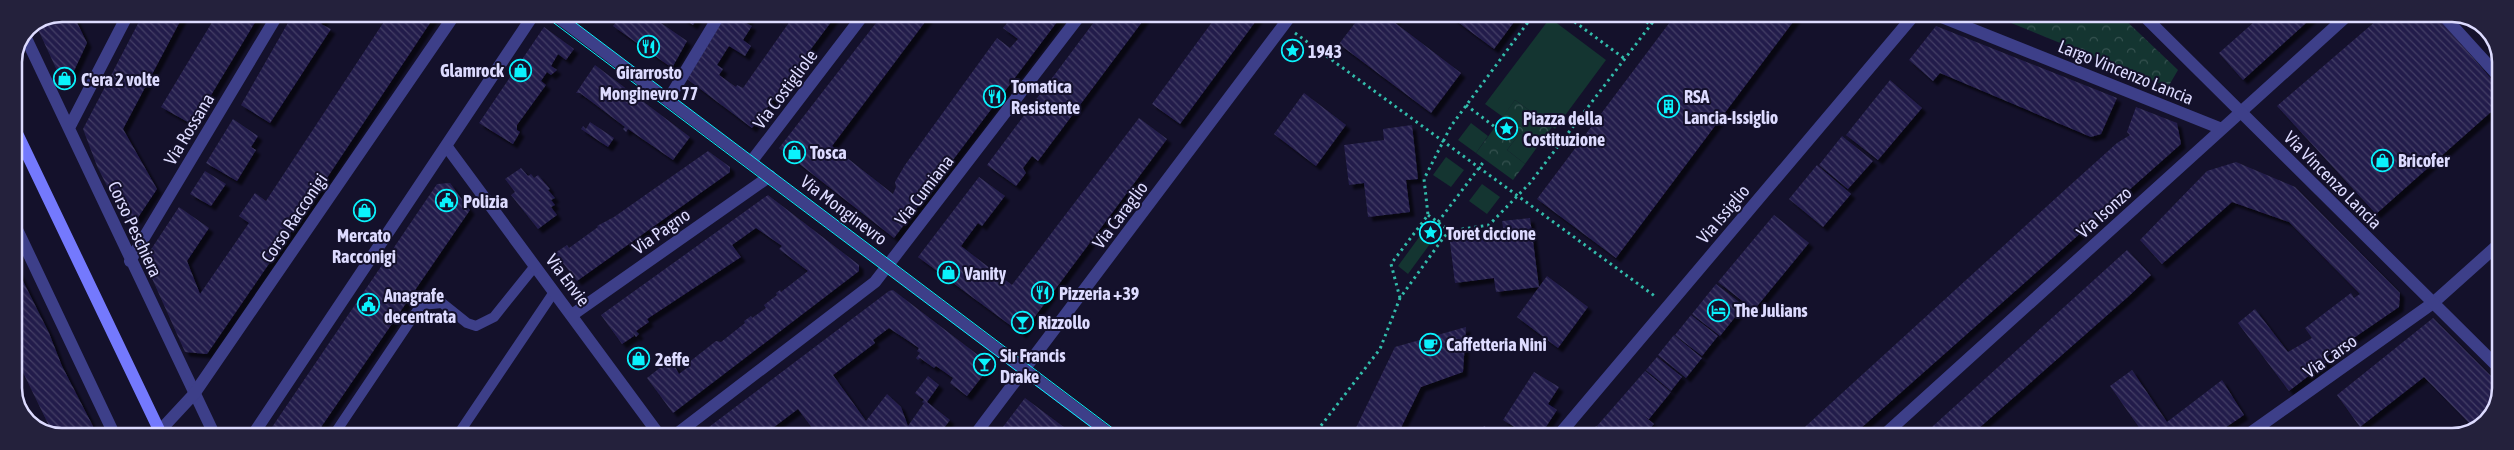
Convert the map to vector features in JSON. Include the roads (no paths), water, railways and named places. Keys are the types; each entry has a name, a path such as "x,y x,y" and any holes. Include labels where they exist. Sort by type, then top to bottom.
{"main road":[{"path":"22,144 156,427"}],"street":[{"path":"69,128 124,22"},
{"name":"Via Rossana","path":"130,261 273,22"},
{"name":"Corso Racconigi","path":"165,427 194,394 449,22"},
{"path":"258,427 529,22"},
{"name":"Via Monginevro","path":"565,22 1100,427"},
{"path":"668,100 715,22"},
{"name":"Via Costigliole","path":"751,162 858,22"},
{"name":"Via Cumiana","path":"685,427 875,282 1075,22"},
{"name":"Via Caraglio","path":"981,427 1286,23"},
{"name":"Via Issiglio","path":"1565,428 1908,23"},
{"name":"Largo Vincenzo Lancia","path":"1956,23 2222,129"},
{"name":"Via Vincenzo Lancia","path":"2151,23 2491,360"},
{"name":"Via Isonzo","path":"1892,428 2339,23"},
{"path":"2450,23 2491,68"},
{"name":"Corso Peschiera","path":"28,42 130,261 211,427"},
{"name":"Via Envie","path":"447,147 654,427"},
{"name":"Via Pagno","path":"572,314 770,176"},
{"path":"23,241 111,427"},
{"name":"Via Carso","path":"2257,428 2433,303 2491,251"}],"lane":[{"path":"339,427 421,305 442,304 468,323 476,326 494,317 535,266"},
{"path":"463,427 554,292"}],"tram line":[{"path":"553,22 1092,427"},
{"path":"575,22 1112,427"}],"place":[{"name":"Girarrosto Monginevro 77","path":"649,47"},
{"name":"1943","path":"1292,51"},
{"name":"Glamrock","path":"520,70"},
{"name":"C'era 2 volte","path":"65,79"},
{"name":"Tomatica Resistente","path":"995,96"},
{"name":"RSA Lancia-Issiglio","path":"1668,106"},
{"name":"Piazza della Costituzione","path":"1507,128"},
{"name":"Tosca","path":"794,152"},
{"name":"Bricofer","path":"2382,160"},
{"name":"Polizia","path":"447,201"},
{"name":"Mercato Racconigi","path":"364,210"},
{"name":"Toret ciccione","path":"1430,233"},
{"name":"Vanity","path":"948,273"},
{"name":"Pizzeria +39","path":"1043,293"},
{"name":"Anagrafe decentrata","path":"368,305"},
{"name":"The Julians","path":"1718,310"},
{"name":"Rizzollo","path":"1022,322"},
{"name":"Caffetteria Nini","path":"1430,344"},
{"name":"2effe","path":"639,359"},
{"name":"Sir Francis Drake","path":"984,365"}]}
